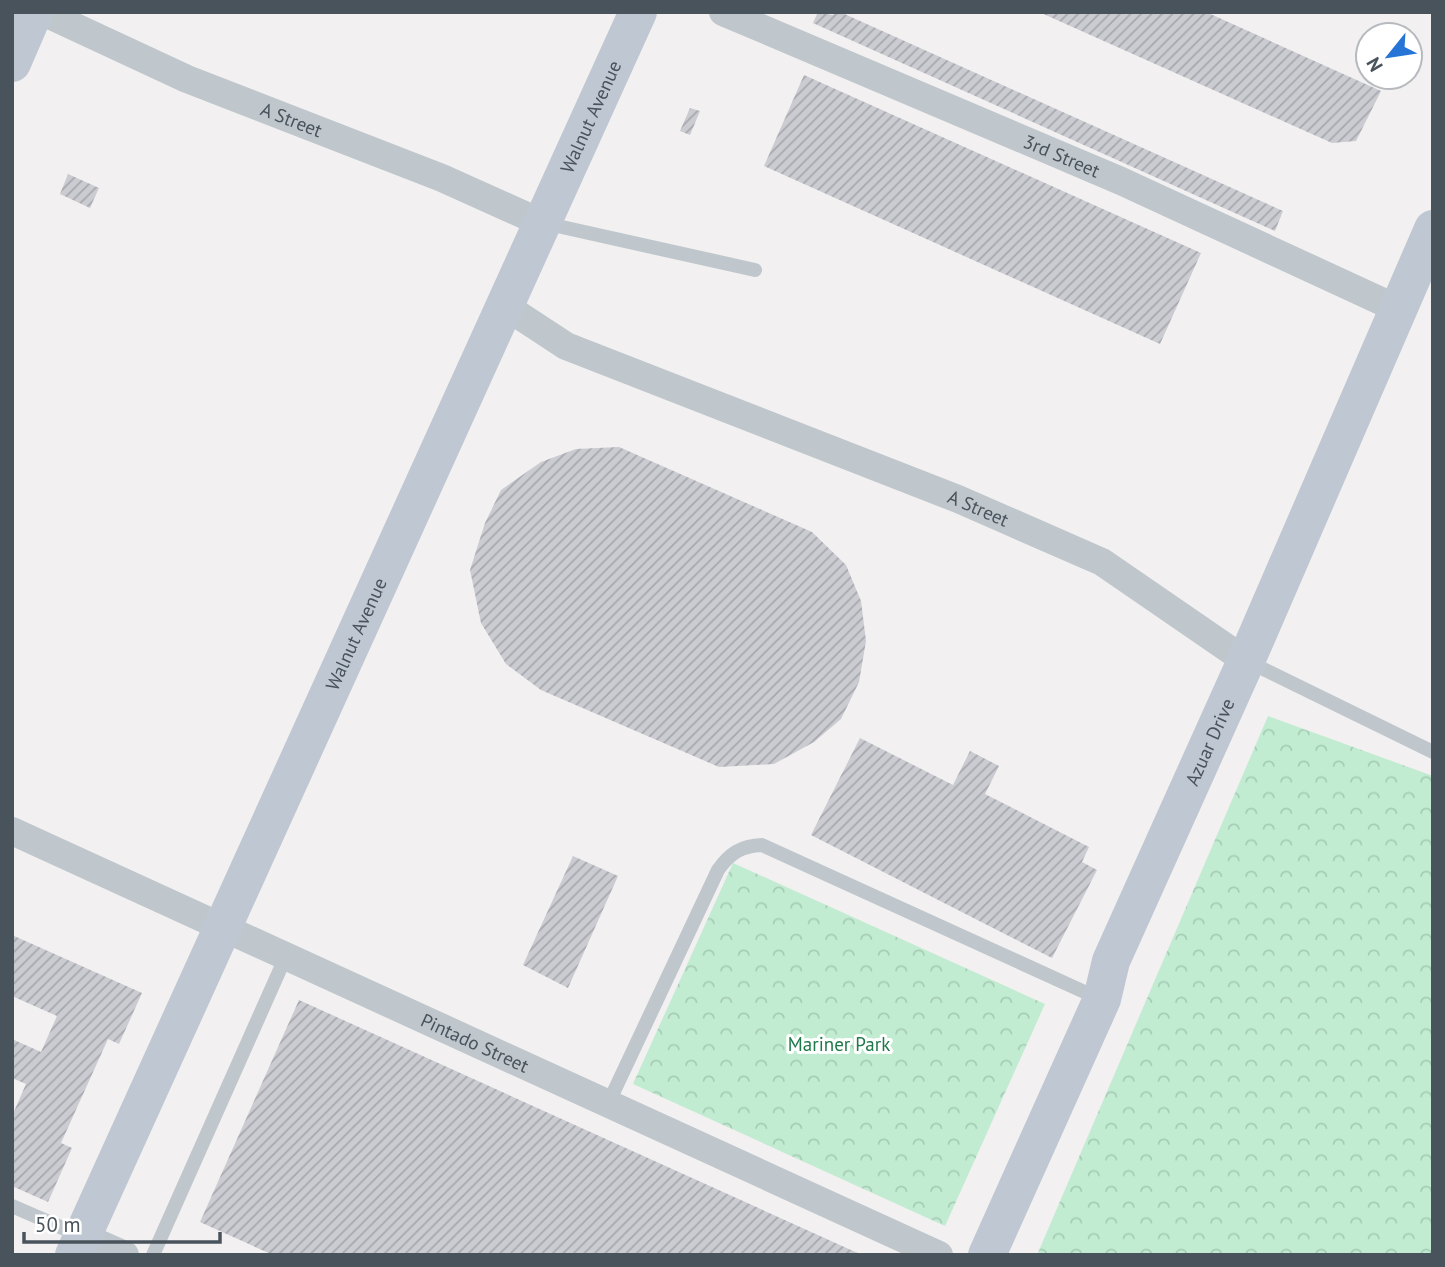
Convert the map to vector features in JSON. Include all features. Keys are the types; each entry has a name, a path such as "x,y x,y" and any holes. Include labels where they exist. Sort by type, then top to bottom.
{"street":[{"path":"12,63 34,12"},
{"name":"A Street","path":"43,12 187,79 429,173 542,223"},
{"name":"Walnut Avenue","path":"78,1246 638,12"},
{"name":"3rd Street","path":"723,12 1121,181 1396,308"},
{"name":"Azuar Drive","path":"987,1255 1102,999 1111,961 1246,661 1396,308 1433,229"},
{"name":"A Street","path":"505,306 566,346 958,499 1102,562 1246,661"},
{"name":"Pintado Street","path":"12,831 939,1255"},
{"path":"78,1246 125,1255"}],"lane":[{"path":"542,223 755,270"},
{"name":"A Street","path":"1246,661 1433,752"},
{"path":"608,1104 718,870 728,855 746,846 762,845 1102,999"},
{"path":"153,1255 286,956"},
{"path":"12,1206 78,1246"}],"green space":[{"path":"1268,716 1433,776 1433,1255 1037,1255"},
{"name":"Mariner Park","path":"733,863 1045,1004 945,1226 633,1084"}],"building":[{"path":"818,12 832,15 840,12 1283,211 1275,231 813,23"},
{"path":"1039,12 1206,12 1354,79 1354,91 1381,91 1356,141 1332,143"},
{"path":"804,75 1201,253 1160,344 764,166"},
{"path":"690,108 700,111 690,135 680,131"},
{"path":"68,174 99,188 90,208 60,194"},
{"path":"619,447 812,532 846,565 861,601 866,641 859,682 841,719 814,742 774,764 719,767 541,690 506,664 481,623 470,570 485,523 501,490 541,462 576,449"},
{"path":"860,738 953,785 970,751 999,766 985,794 1089,847 1082,862 1097,870 1052,958 811,835"},
{"path":"573,856 618,876 568,988 523,965"},
{"path":"12,935 142,993 119,1044 108,1039 61,1143 72,1148 48,1202 12,1186 12,1116 26,1084 12,1078 12,1039 41,1052 57,1016 12,996"},
{"path":"299,1000 862,1255 273,1255 200,1222"}]}
